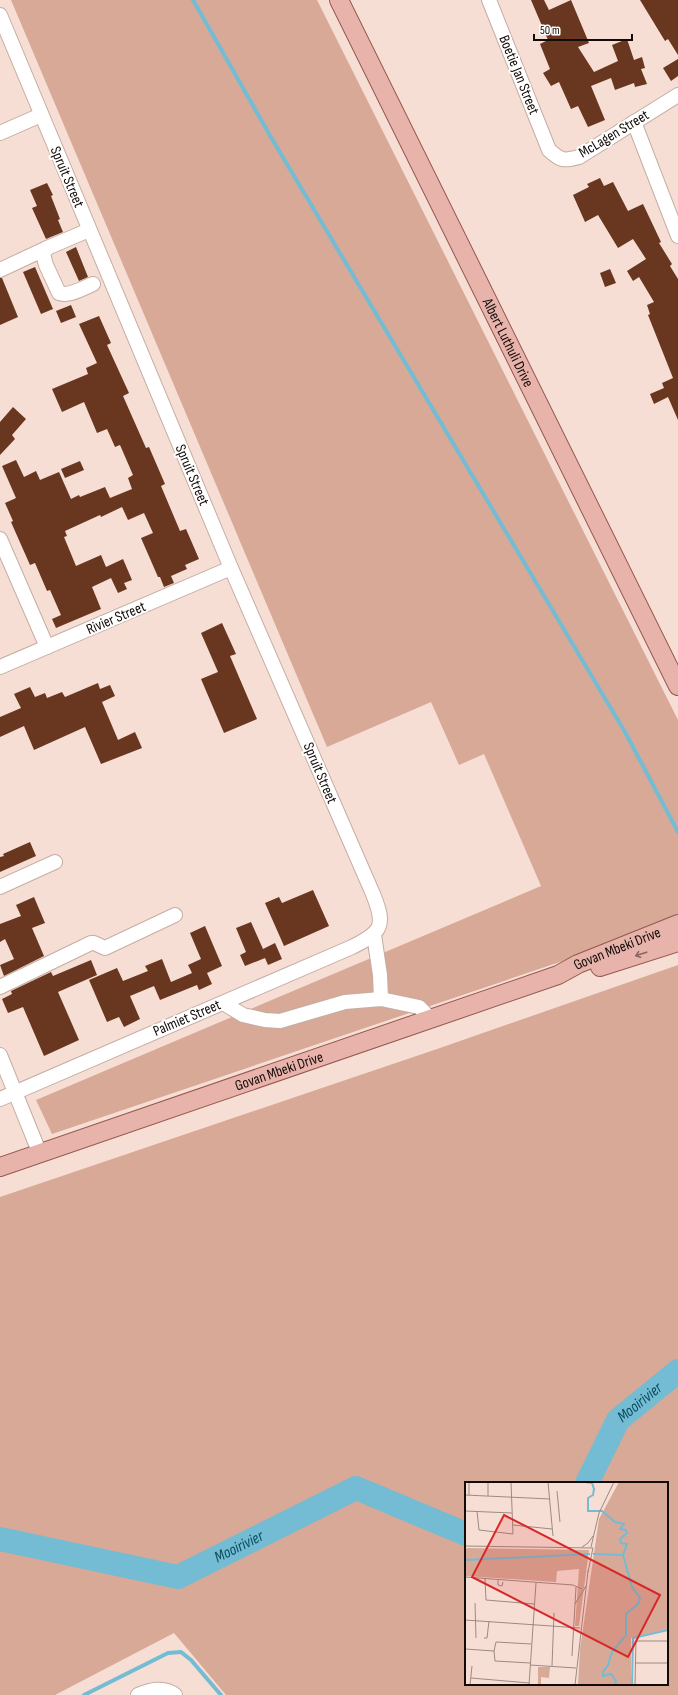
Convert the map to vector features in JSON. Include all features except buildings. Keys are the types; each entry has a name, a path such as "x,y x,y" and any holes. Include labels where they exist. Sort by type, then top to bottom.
{"main road":[{"name":"Albert Luthuli Drive","path":"339,0 678,686"},
{"name":"Govan Mbeki Drive","path":"0,1167 558,975 578,964 678,924"},
{"name":"Govan Mbeki Drive","path":"558,975 580,973 678,942"}],"street":[{"name":"Boetie Jan Street","path":"489,0 549,150"},
{"name":"Spruit Street","path":"0,15 231,568 377,904 379,926 374,935"},
{"name":"McLagen Street","path":"549,150 557,158 566,160 579,157 678,95"},
{"path":"0,133 41,115"},
{"path":"634,122 678,236"},
{"path":"0,270 89,230"},
{"path":"47,248 43,254 46,265 59,293 64,295 93,284"},
{"path":"0,539 46,647"},
{"name":"Rivier Street","path":"0,667 231,568"},
{"path":"0,887 55,862"},
{"path":"0,987 91,943 105,948 175,915"},
{"path":"374,935 380,975 380,999"},
{"name":"Palmiet Street","path":"0,1099 352,947 374,935"},
{"path":"223,1003 243,1016 280,1021 346,1002 380,999 419,1007 431,1019"},
{"path":"0,1055 40,1154"},
{"path":"138,1695 159,1689 173,1693"}],"shaded area":[{"path":"11,0 317,0 678,720 678,920 619,942 52,1134 36,1100 541,886 484,754 459,765 431,702 327,747"},
{"path":"678,965 678,1695 226,1695 174,1633 55,1695 0,1695 0,1197 440,1048"}],"waterway":[{"path":"193,0 272,139 625,732 678,832"},
{"name":"Mooirivier","path":"587,1482 618,1420 678,1371"},
{"name":"Mooirivier","path":"0,1539 178,1577 356,1488 465,1534"},
{"path":"84,1695 168,1653 181,1652 191,1660 221,1695"}]}
